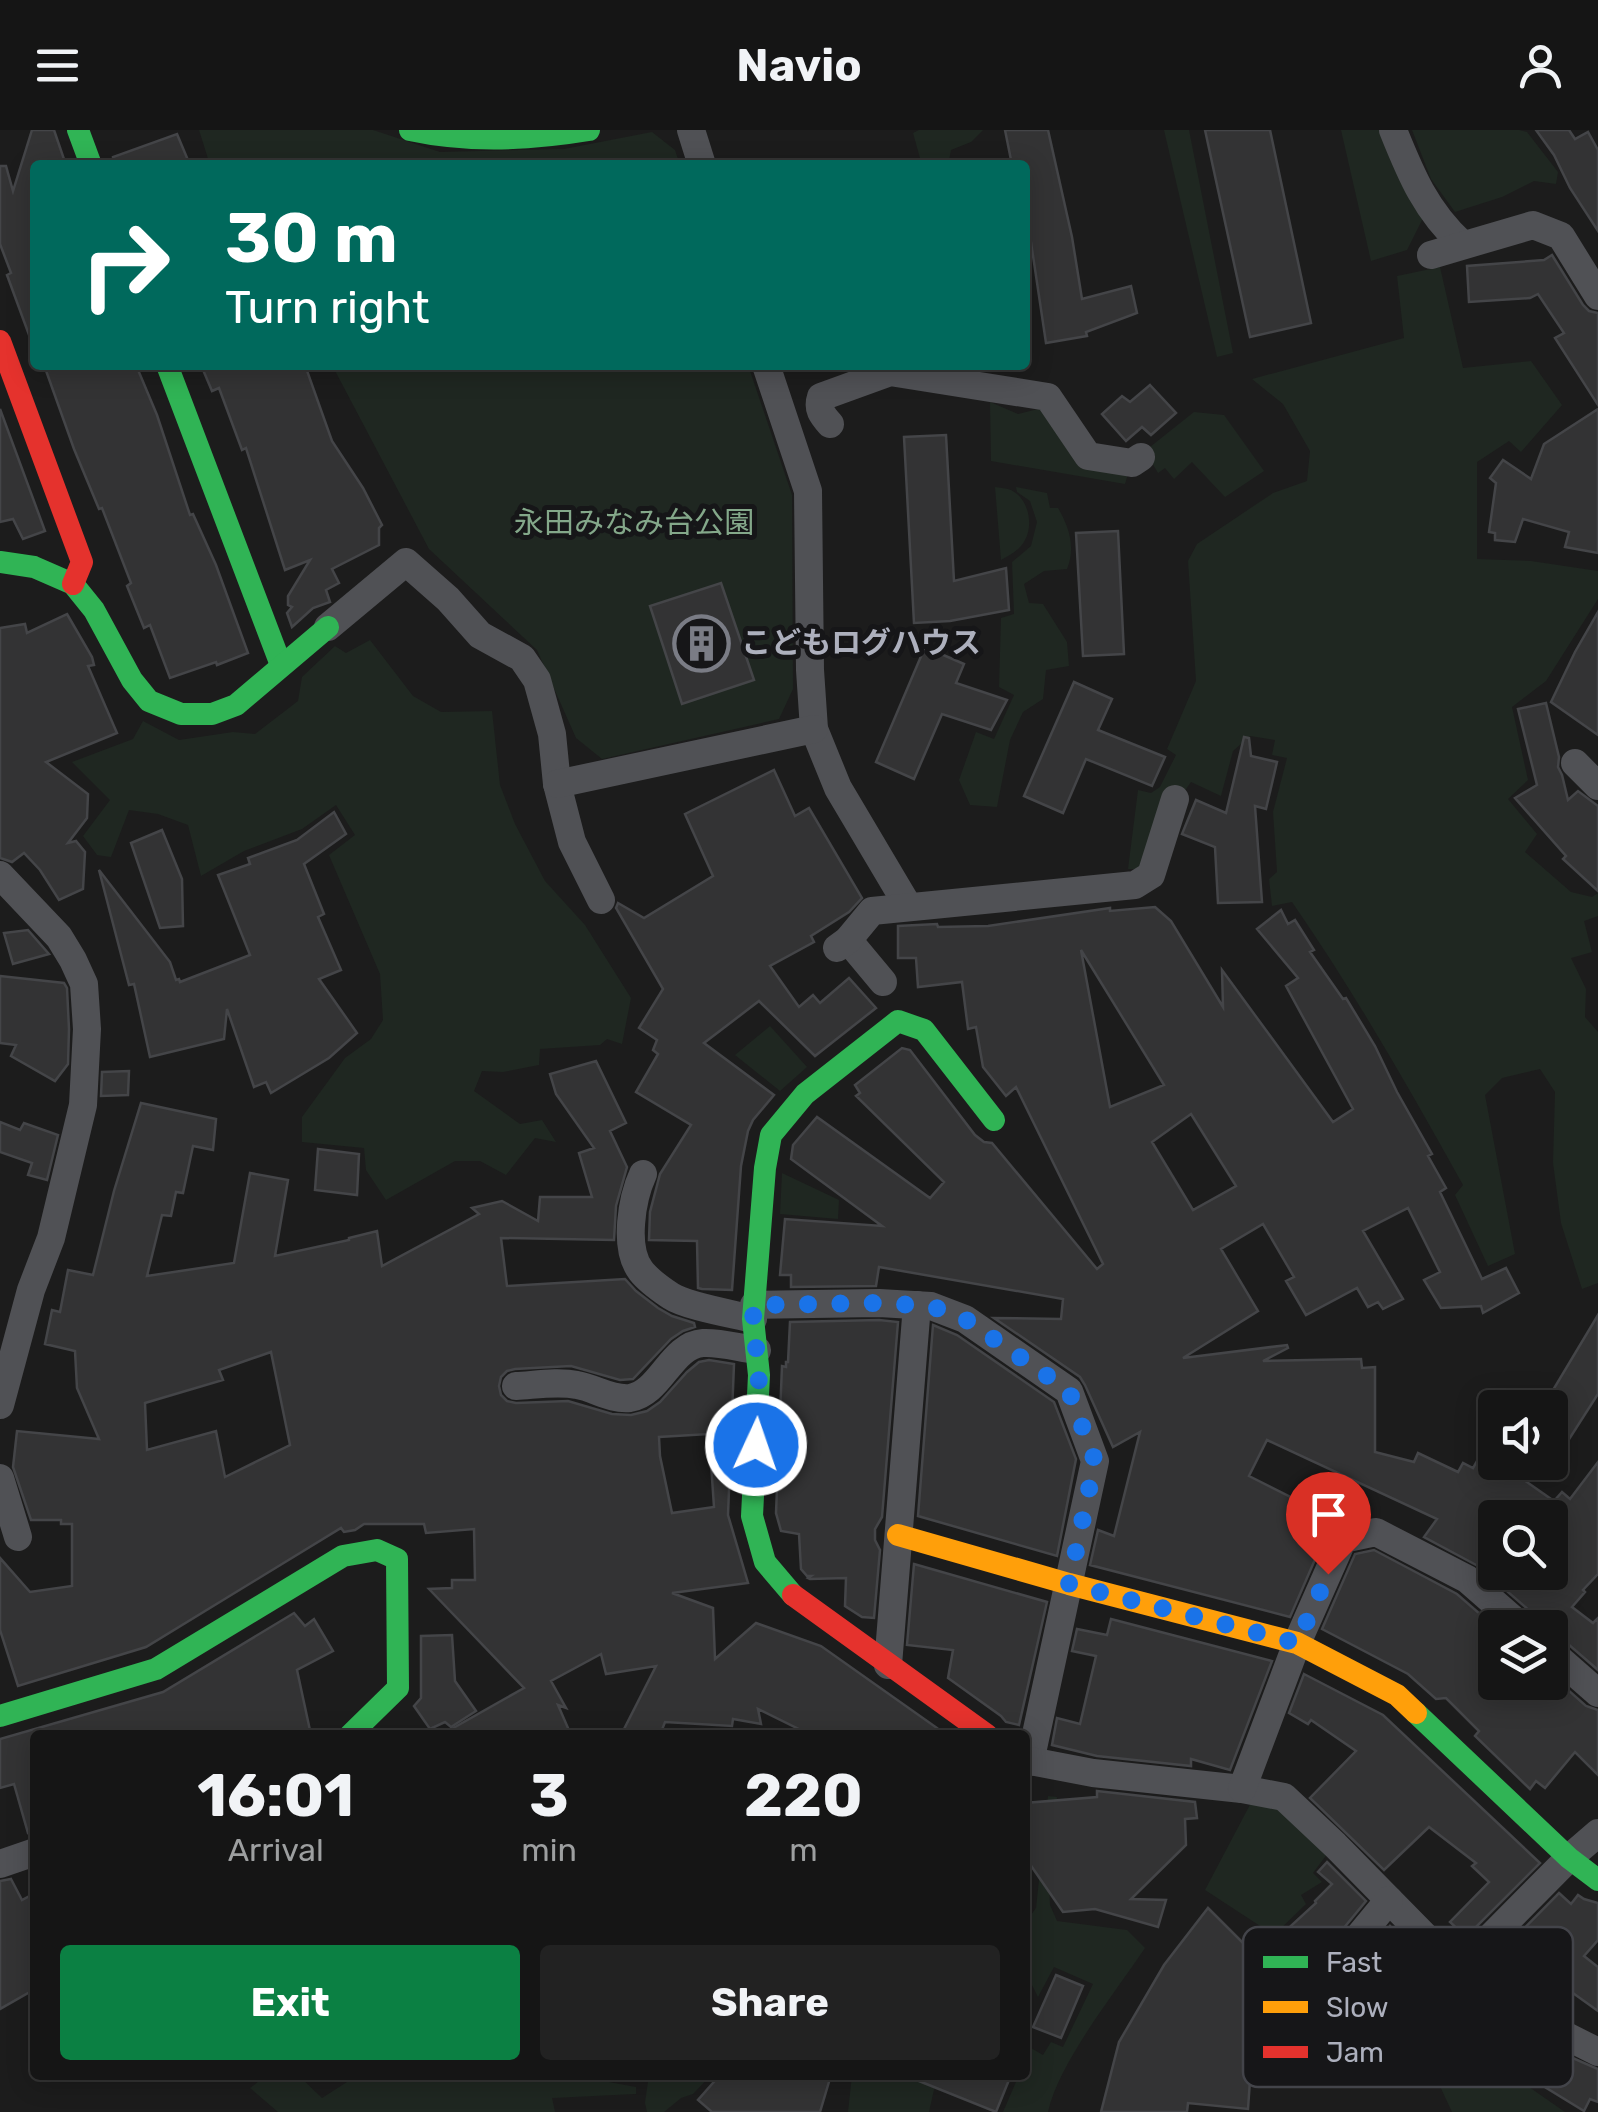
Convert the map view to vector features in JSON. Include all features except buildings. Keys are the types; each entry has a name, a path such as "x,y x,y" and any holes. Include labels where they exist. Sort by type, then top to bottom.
{"street":[{"path":"78,130 89,160"},
{"path":"410,130 474,139 514,139 589,130"},
{"path":"691,130 700,160"},
{"path":"1393,130 1413,179 1434,216 1462,244"},
{"path":"1430,255 1533,225 1561,236 1598,296"},
{"path":"0,341 82,562 73,584"},
{"path":"169,370 281,665"},
{"path":"768,370 808,491 814,729 838,788 908,906"},
{"path":"830,424 822,414 821,397 890,372 1048,396 1088,456 1132,463 1141,457"},
{"path":"0,562 34,568 73,584 94,610 132,680 149,702 180,714 212,714 236,705 406,562 448,599 480,635 522,658 537,680 552,734 557,784 572,842 601,900"},
{"path":"557,784 814,729"},
{"path":"1575,763 1598,786"},
{"path":"883,982 842,944 872,911 1117,882 1135,885 1151,875 1175,799"},
{"path":"0,875 59,938 73,960 84,984 87,1029 83,1104 51,1238 31,1290 0,1405"},
{"path":"979,1730 800,1602 765,1562 752,1516 759,1375 753,1312 765,1168 772,1135 805,1094 900,1013 924,1030 994,1120"},
{"path":"643,1174 632,1209 631,1244 640,1270 673,1298 753,1312 879,1303 931,1306 965,1319 1069,1391 1095,1461 1030,1752"},
{"path":"888,1665 917,1306"},
{"path":"516,1386 572,1384 615,1398 628,1398 639,1395 684,1351 700,1343 756,1350"},
{"path":"0,1478 18,1537"},
{"path":"1242,1789 1297,1643 1343,1539 1376,1532 1467,1579 1502,1610"},
{"path":"898,1535 1297,1643 1397,1695 1569,1858 1598,1880"},
{"path":"0,1716 156,1669 344,1556 377,1550 397,1560 398,1688 355,1730"},
{"path":"1568,1667 1598,1693"},
{"path":"1030,1761 1284,1798 1416,1927"},
{"path":"1501,1927 1598,1833"},
{"path":"0,1864 30,1854"},
{"path":"1367,1927 1389,1900"},
{"path":"1573,2039 1598,2052"}],"green space":[{"path":"199,130 373,130 440,152 564,149 652,132 675,150 678,160 208,160"},
{"path":"983,130 971,142 951,150 949,160 921,160 913,133"},
{"path":"1164,130 1189,130 1233,353 1217,357"},
{"path":"1341,130 1384,130 1424,216 1407,250 1371,261"},
{"path":"1412,130 1527,132 1558,172 1556,184 1534,181 1502,197 1455,212 1431,179"},
{"path":"1440,267 1463,368 1531,361 1562,405 1521,452 1509,441 1477,462 1477,559 1531,561 1598,571 1598,599 1546,681 1512,707 1528,780 1508,799 1537,834 1525,852 1571,892 1592,897 1598,893 1598,916 1584,921 1592,952 1571,958 1586,989 1585,1017 1598,1032 1598,1283 1582,1289 1561,1223 1553,1163 1555,1092 1540,1069 1502,1078 1485,1095 1515,1254 1488,1266 1455,1195 1463,1185 1381,1041 1292,902 1272,906 1269,879 1277,872 1273,812 1287,758 1272,755 1275,740 1250,736 1233,751 1221,796 1191,782 1146,869 1128,869 1138,790 1151,793 1160,787 1176,755 1167,749 1196,681 1188,561 1197,544 1273,493 1307,481 1310,451 1283,404 1252,379 1404,338 1397,276"},
{"name":"永田みなみ台公園","path":"335,370 750,370 792,495 793,689 779,719 602,759 576,738 537,650 429,549"},
{"path":"990,402 1018,414 1042,408 1128,474 1125,484 991,461"},
{"path":"1194,412 1224,415 1264,471 1225,497 1192,462 1174,479 1165,468 1158,473 1145,451"},
{"path":"995,487 1017,494 1029,519 1023,544 1001,560"},
{"path":"1016,487 1047,493 1050,508 1058,508 1068,530 1071,553 1067,569 1044,571 1024,584 1029,603 1043,604 1067,642 1069,666 1046,670 1043,699 1023,712 1010,740 997,807 970,805 959,780 976,732 994,739 1014,695 999,687 1001,618 1014,614 1012,562 1031,546 1037,522 1030,501"},
{"path":"370,640 413,696 441,712 492,711 500,785 515,824 545,881 585,925 631,998 622,1044 607,1039 600,1045 540,1049 539,1065 503,1072 482,1071 474,1091 520,1124 542,1120 556,1142 535,1138 506,1175 480,1161 455,1161 386,1200 366,1170 364,1148 302,1142 302,1117 345,1058 371,1039 383,1020 380,974 329,855 355,835 336,805 302,829 244,851 201,876 188,825 158,814 129,810 111,857 97,855 83,836 110,800 72,762 133,739 143,721 179,740 233,732 255,734 298,701 302,677 335,646 346,653"},
{"path":"770,1026 807,1067 780,1091 735,1055"},
{"path":"782,1173 839,1200 838,1219 780,1214"},
{"path":"1048,1796 1057,1797 1056,1849 1048,1852 1050,1905 1057,1921 1127,1930 1145,1948 1076,2050 1048,2112 1003,2112 1017,2080 1030,2080 1031,2048 1043,2055 1051,2042 1063,2047 1093,1984 1054,1967 1038,1997 1030,1981 1030,1916 1036,1908"},
{"path":"1253,1799 1284,1804 1328,1853 1313,1873 1322,1882 1301,1895 1306,1904 1282,1927 1262,1927 1205,1890"},
{"path":"260,2080 303,2080 322,2098 350,2080 598,2080 636,2087 636,2094 552,2098 555,2112 278,2112 250,2088"},
{"path":"648,2080 706,2080 693,2094 664,2112 647,2112"},
{"path":"851,2080 920,2080 935,2085 929,2112 848,2112"},
{"path":"1440,2087 1529,2087 1565,2112 1452,2112"}],"traffic: fast":[{"path":"78,130 89,160"},
{"path":"410,130 499,139 589,130"},
{"path":"169,370 281,665"},
{"path":"0,562 34,567 73,584 94,610 132,680 149,701 181,714 212,714 236,705 328,627"},
{"path":"793,1595 765,1562 752,1516 759,1375 753,1319 771,1135 805,1094 898,1021 924,1030 994,1120"},
{"path":"0,1716 156,1669 343,1556 377,1550 397,1559 398,1688 355,1730"},
{"path":"1416,1713 1569,1858 1598,1880"}],"traffic: slow":[{"path":"898,1535 1297,1643 1397,1695 1416,1713"}],"traffic: jam":[{"path":"0,341 82,562 73,584"},
{"path":"793,1595 980,1730"}],"place":[{"name":"こどもログハウス","path":"702,643"}],"route":[{"path":"756,1445 759,1375 754,1305 931,1306 965,1319 1069,1391 1095,1461 1069,1584 1297,1643 1328,1574"}]}
